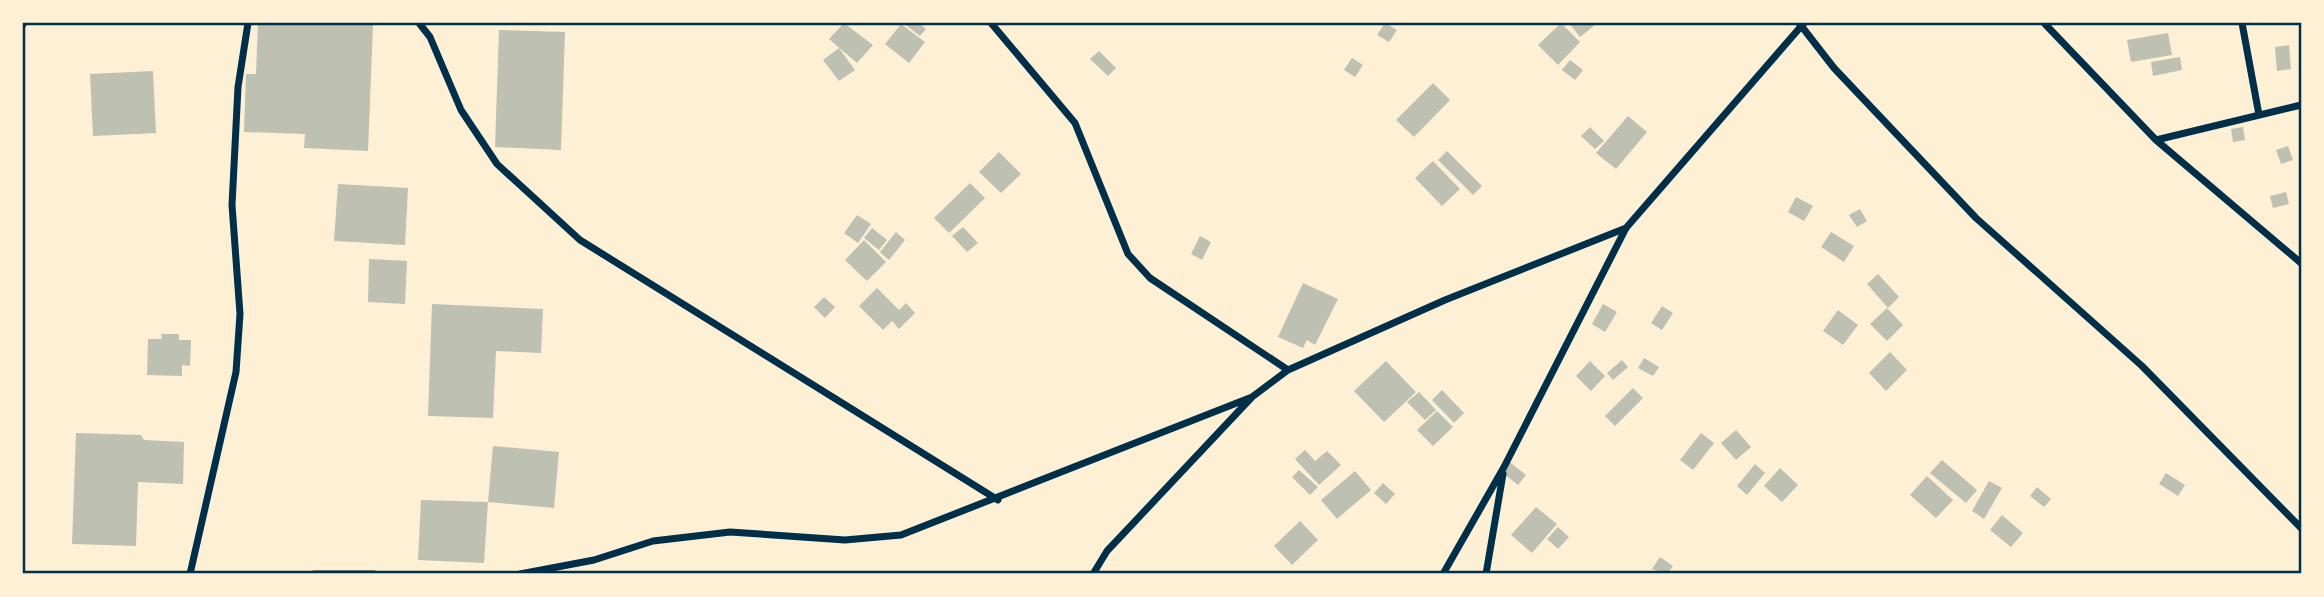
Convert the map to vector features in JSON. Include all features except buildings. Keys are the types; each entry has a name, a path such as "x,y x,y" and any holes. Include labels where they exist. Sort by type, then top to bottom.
{"street":[{"path":"190,574 236,372 240,314 232,205 238,87 248,23"},
{"path":"419,23 430,37 461,110 497,164 580,240 998,500"},
{"path":"991,23 1074,124 1128,254 1150,278 1288,370"},
{"path":"2046,23 2156,140 2301,263"},
{"path":"2242,23 2259,115"},
{"path":"1443,574 1504,467 1626,228 1802,24 1834,68 1968,209 2142,366 2301,528"},
{"path":"2156,140 2301,105"},
{"path":"1093,574 1107,551 1252,397 1288,370 1445,300 1626,228"},
{"path":"520,574 594,559 653,541 730,532 845,540 901,536 998,500 1252,397"},
{"path":"1486,574 1504,467"},
{"path":"314,574 374,574"}]}
